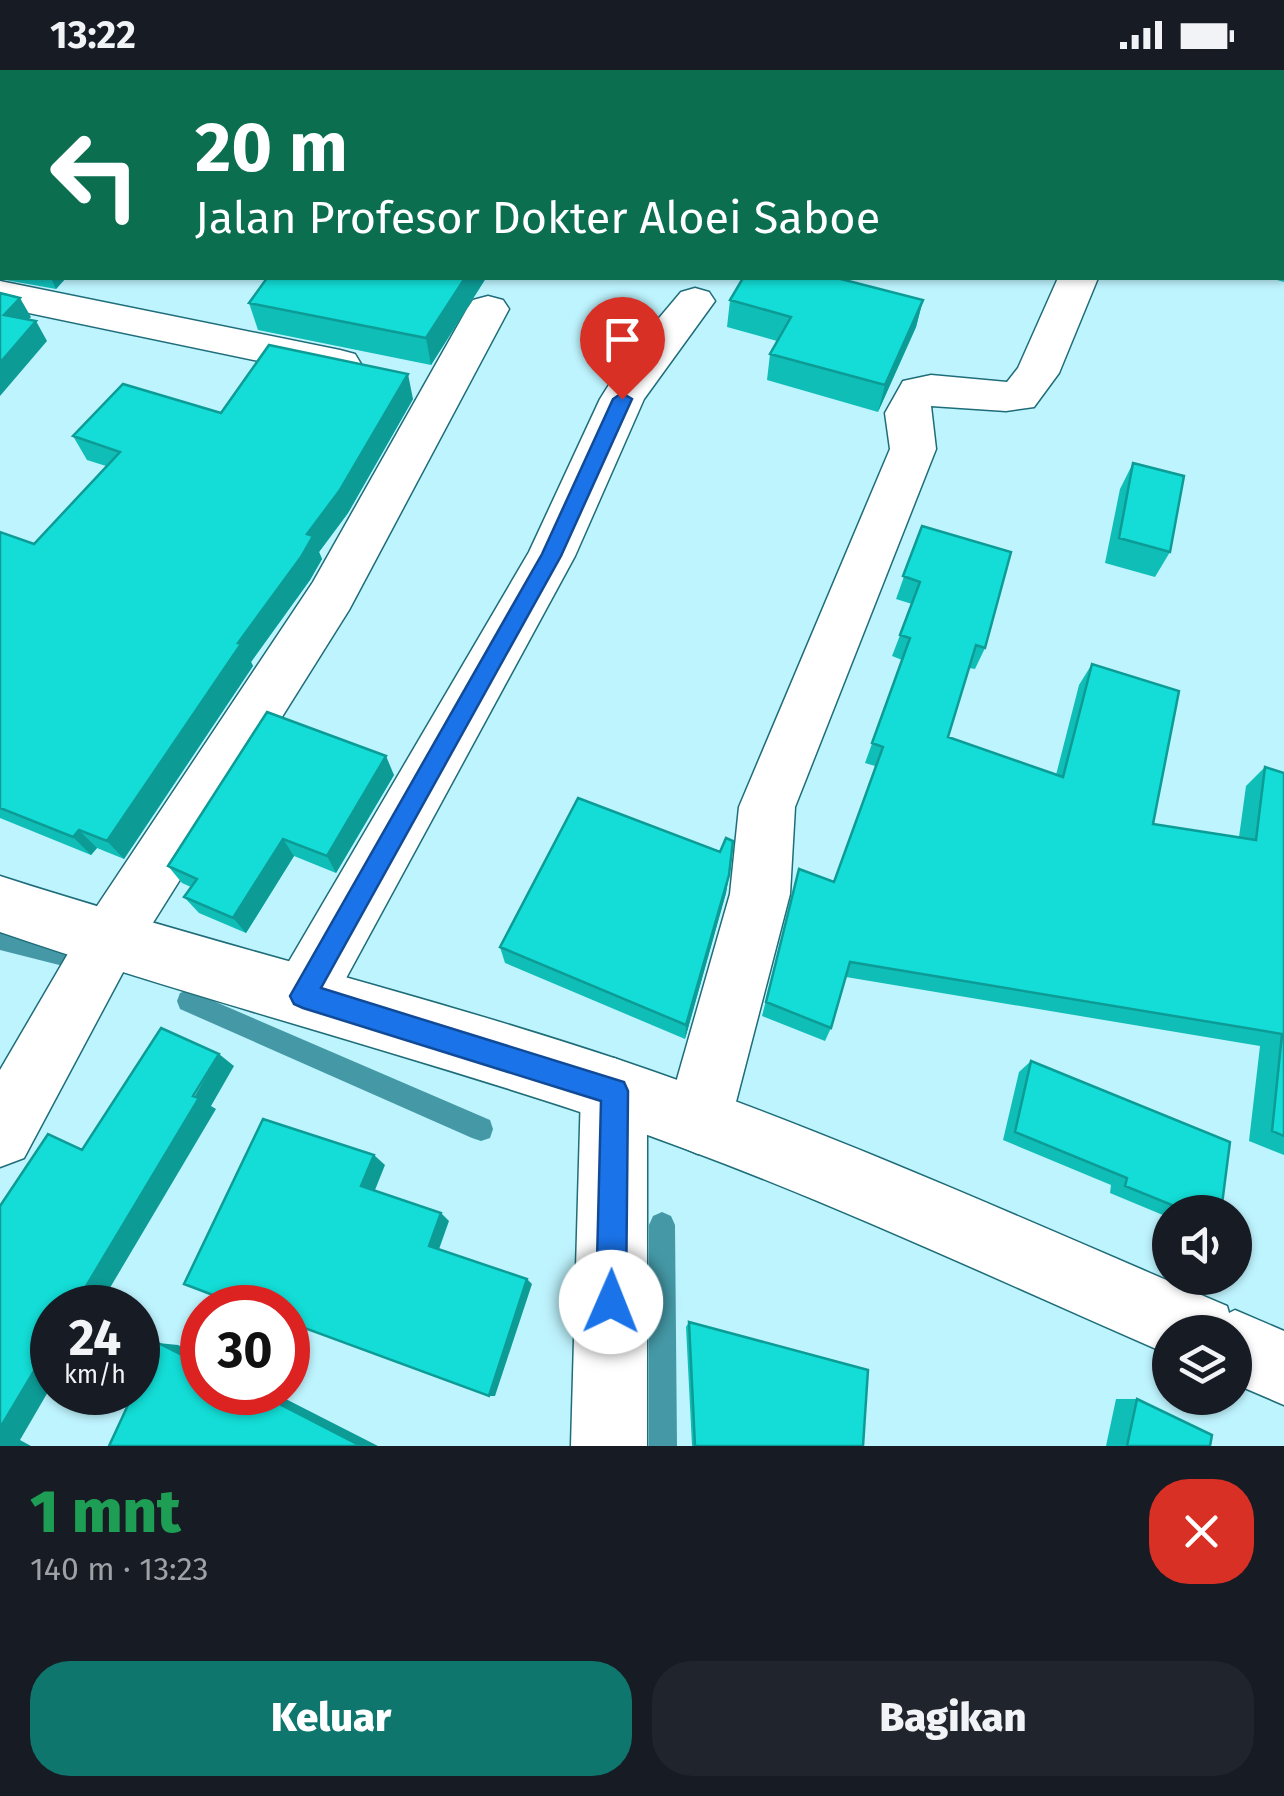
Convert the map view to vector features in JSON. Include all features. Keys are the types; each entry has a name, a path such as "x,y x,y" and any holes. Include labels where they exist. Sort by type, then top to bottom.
{"street":[{"path":"698,1122 760,894 761,836 767,807 913,449 905,429 910,400 918,391 941,388 1019,396 1037,373 1077,280"},
{"path":"0,294 409,379"},
{"path":"303,996 551,556 622,399 642,366 695,301"},
{"path":"0,1134 108,942 331,596 409,379 488,308"},
{"path":"0,904 108,942 303,996 614,1091 698,1122 1160,1315"},
{"path":"608,1446 614,1091"},
{"path":"1252,1354 1284,1368"}],"building":[{"path":"266,280 464,280 426,338 249,303"},
{"path":"742,280 845,280 923,300 885,385 770,354 791,317 730,300"},
{"path":"0,293 20,298 4,315 36,321 0,363"},
{"path":"269,345 408,374 340,490 307,534 313,536 301,557 238,643 241,644 107,841 79,830 73,837 0,808 0,532 34,544 120,452 73,436 123,384 221,413"},
{"path":"1133,463 1184,476 1170,552 1119,538"},
{"path":"922,526 1011,552 985,648 976,645 948,737 1063,777 1092,664 1179,691 1153,824 1256,840 1265,767 1284,773 1284,1136 1272,1131 1282,1034 850,962 831,1028 766,1002 799,869 834,882 883,747 872,743 910,638 900,635 920,582 903,576"},
{"path":"267,712 386,756 327,856 283,839 233,918 184,897 197,879 168,866"},
{"path":"578,798 720,852 726,838 733,841 729,875 686,1025 500,947"},
{"path":"161,1028 219,1054 193,1096 199,1098 87,1285 30,1285 30,1378 0,1428 0,1206 48,1134 82,1150"},
{"path":"1031,1061 1230,1142 1223,1195 1152,1197 1125,1186 1127,1178 1015,1132"},
{"path":"263,1119 374,1155 361,1186 441,1213 429,1246 527,1279 489,1396 310,1330 310,1285 184,1284"},
{"path":"689,1322 868,1370 863,1446 695,1446"},
{"path":"160,1344 180,1354 180,1415 301,1415 361,1446 109,1446 123,1415 160,1415"},
{"path":"1137,1399 1152,1406 1152,1415 1170,1415 1212,1435 1210,1446 1127,1446"}],"waterway":[{"path":"0,940 83,960"},
{"path":"188,1001 481,1129"},
{"path":"662,1225 663,1446"}],"route":[{"path":"611,1302 614,1091 303,996 551,556 622,399"}]}
